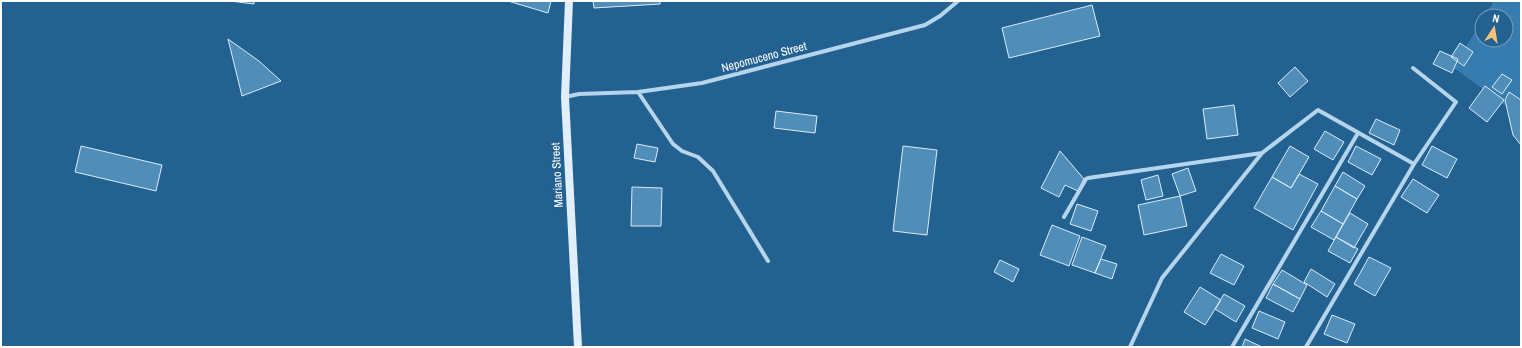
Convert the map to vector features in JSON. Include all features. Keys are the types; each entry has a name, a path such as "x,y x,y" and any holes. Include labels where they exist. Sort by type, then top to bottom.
{"main road":[{"name":"Mariano Street","path":"569,1 565,97 578,347"}],"street":[{"name":"Nepomuceno Street","path":"565,97 579,94 638,92 702,83 925,25 940,16 958,1"},
{"path":"1306,347 1414,164 1456,102 1413,68"},
{"path":"638,92 674,144 682,151 698,156 713,171 768,261"},
{"path":"1130,347 1162,278 1262,152 1318,110 1414,164"},
{"path":"1232,347 1358,133"},
{"path":"1064,217 1088,178 1262,152"}],"shaded area":[{"path":"1494,1 1521,1 1521,117 1454,68 1474,34 1474,48 1514,48 1514,8 1490,8"}],"building":[{"path":"230,1 254,1 254,4"},
{"path":"508,1 551,1 548,13"},
{"path":"593,1 660,1 660,4 594,8"},
{"path":"1092,5 1100,36 1009,58 1002,28"},
{"path":"228,39 259,61 281,81 242,96"},
{"path":"1460,43 1473,52 1464,66 1451,57"},
{"path":"1440,51 1458,59 1452,73 1433,64"},
{"path":"1295,67 1308,81 1290,97 1278,83"},
{"path":"1502,74 1512,80 1502,94 1492,87"},
{"path":"1485,86 1504,100 1487,122 1469,108"},
{"path":"1509,92 1521,100 1521,145 1513,135 1505,100"},
{"path":"1234,105 1238,135 1207,139 1203,109"},
{"path":"776,111 817,116 815,133 774,128"},
{"path":"1376,119 1400,130 1394,145 1369,133"},
{"path":"1325,131 1344,142 1333,160 1314,149"},
{"path":"637,144 658,148 655,162 634,158"},
{"path":"81,146 162,165 156,191 75,172"},
{"path":"903,146 937,150 927,235 893,231"},
{"path":"1290,146 1309,157 1291,188 1272,177"},
{"path":"1356,146 1381,159 1372,175 1348,162"},
{"path":"1432,146 1457,159 1447,178 1422,165"},
{"path":"1060,151 1084,179 1078,191 1065,185 1059,197 1041,188"},
{"path":"1188,168 1196,191 1180,196 1172,174"},
{"path":"1343,172 1365,186 1357,199 1335,186"},
{"path":"1299,174 1318,184 1293,230 1254,208 1272,177 1291,188"},
{"path":"1158,175 1163,196 1146,200 1141,180"},
{"path":"1413,179 1439,195 1427,213 1401,197"},
{"path":"1335,186 1357,199 1343,224 1321,211"},
{"path":"632,187 662,188 661,226 631,226"},
{"path":"1180,196 1187,226 1144,235 1138,205"},
{"path":"1077,204 1098,211 1091,231 1070,224"},
{"path":"1321,211 1343,224 1334,240 1311,227"},
{"path":"1350,213 1368,224 1354,248 1336,237"},
{"path":"1052,225 1080,236 1069,266 1040,255"},
{"path":"1082,237 1106,246 1095,273 1072,265"},
{"path":"1336,237 1358,249 1350,263 1328,251"},
{"path":"1221,254 1244,266 1234,285 1210,273"},
{"path":"1369,257 1391,268 1375,296 1354,284"},
{"path":"1101,259 1117,264 1112,279 1095,273"},
{"path":"1000,260 1019,269 1013,282 994,272"},
{"path":"1311,269 1335,284 1327,297 1304,282"},
{"path":"1282,270 1307,285 1300,299 1273,284"},
{"path":"1273,284 1300,299 1293,312 1266,298"},
{"path":"1200,287 1221,300 1205,325 1184,312"},
{"path":"1224,294 1245,306 1236,322 1215,309"},
{"path":"1259,311 1285,322 1278,339 1252,328"},
{"path":"1332,315 1355,324 1347,343 1324,334"},
{"path":"1245,339 1262,347 1242,347"}]}
